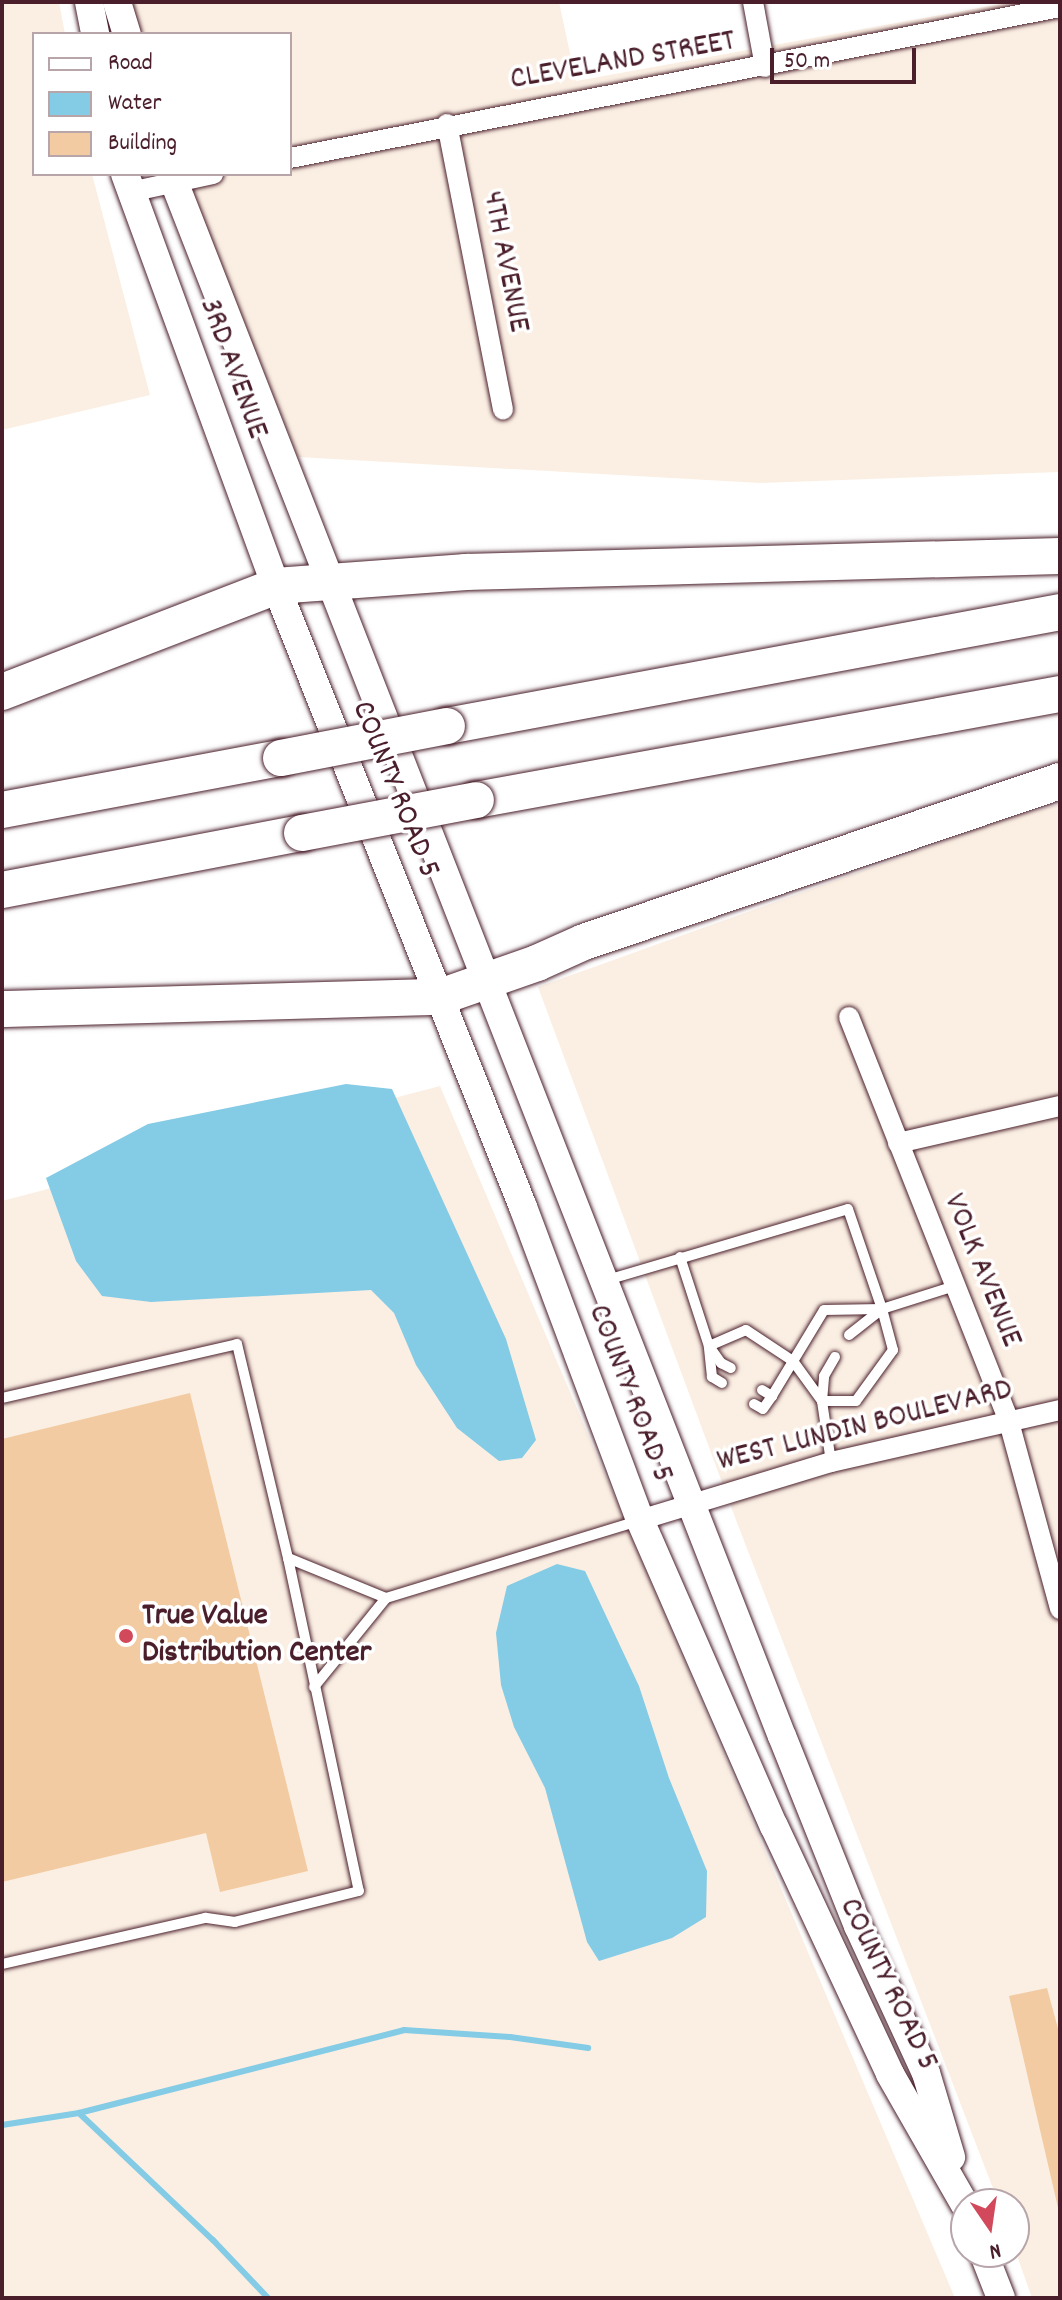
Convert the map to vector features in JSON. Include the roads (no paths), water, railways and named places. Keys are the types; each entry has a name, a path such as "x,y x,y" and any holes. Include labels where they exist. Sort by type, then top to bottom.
{"highway":[{"path":"2,692 276,586 465,572 1060,556"},
{"path":"2,810 1060,612"},
{"path":"2,890 1060,694"},
{"path":"2,1009 440,997 584,942 1060,781"}],"street":[{"path":"89,2 95,32"},
{"path":"117,2 126,32"},
{"path":"753,2 765,67"},
{"name":"CLEVELAND STREET","path":"292,158 447,124 765,67 1060,7"},
{"name":"4TH AVENUE","path":"447,124 503,410"},
{"path":"128,183 192,176"},
{"name":"3RD AVENUE","path":"172,178 330,581"},
{"name":"3RD AVENUE","path":"128,183 276,586"},
{"name":"COUNTY ROAD 5","path":"330,581 858,1926 926,2073 961,2188"},
{"name":"COUNTY ROAD 5","path":"276,586 440,997 640,1520 774,1826 890,2074 956,2188"},
{"name":"VOLK AVENUE","path":"849,1017 1009,1422 1060,1609"},
{"path":"898,1143 1060,1106"},
{"name":"WEST LUNDIN BOULEVARD","path":"640,1520 831,1462 1060,1410"},
{"path":"989,2268 1001,2298"}],"lane":[{"path":"606,1280 848,1209 893,1350 856,1401 822,1401"},
{"path":"680,1257 709,1346 712,1377 722,1383"},
{"path":"754,1404 763,1409 767,1393 793,1361 824,1310 882,1309 955,1286"},
{"path":"849,1335 882,1309"},
{"path":"709,1346 746,1330 793,1361 822,1401"},
{"path":"2,1398 237,1344 288,1558 359,1891 235,1922 205,1918 2,1964"},
{"path":"709,1346 721,1363 731,1368"},
{"path":"831,1462 822,1401 824,1376 835,1357"},
{"path":"314,1687 386,1598 640,1520"},
{"path":"288,1558 386,1598"}],"water":[{"path":"346,1084 392,1089 506,1339 536,1440 522,1458 499,1461 457,1428 416,1365 394,1313 371,1290 151,1302 102,1296 76,1261 46,1178 148,1124"},
{"path":"557,1564 585,1571 639,1686 669,1778 707,1871 706,1917 672,1938 599,1961 587,1942 545,1788 514,1727 501,1685 496,1633 507,1586"}],"waterway":[{"path":"2,2125 79,2113 404,2030 510,2037 588,2048"},
{"path":"79,2113 213,2240 268,2298"}],"place":[{"name":"True Value Distribution Center","path":"126,1636"}]}
